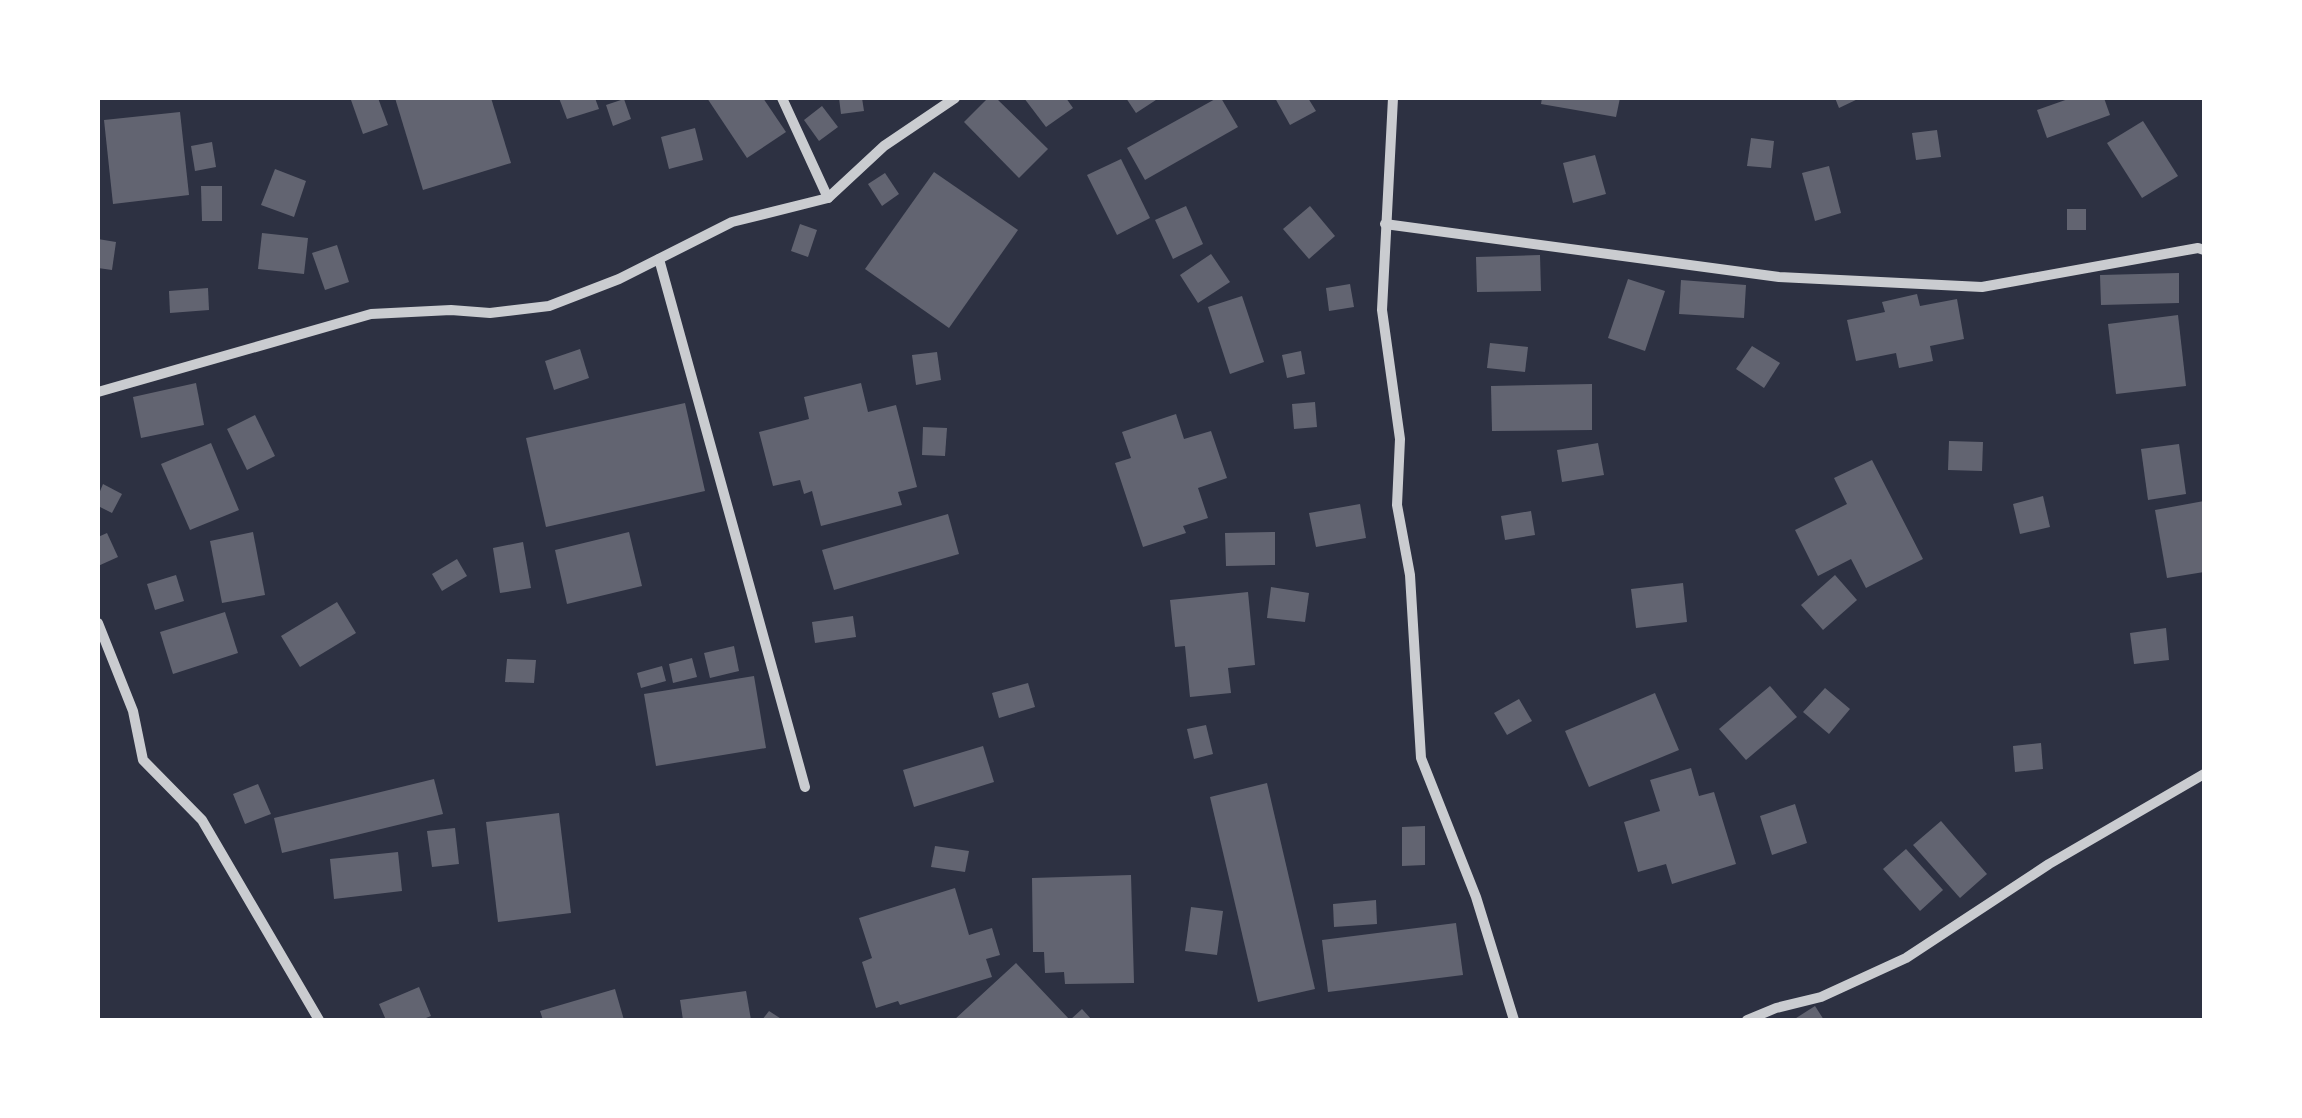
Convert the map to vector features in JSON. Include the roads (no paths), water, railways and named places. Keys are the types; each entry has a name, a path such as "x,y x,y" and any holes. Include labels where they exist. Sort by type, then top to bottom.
{"street":[{"path":"782,98 828,198"},
{"path":"98,392 371,314 451,310 490,314 549,306 659,260 732,222 828,198 884,146 954,98"},
{"path":"1393,98 1382,310 1400,438 1397,506 1410,576 1421,758 1476,897 1514,1020"},
{"path":"1385,224 1779,277 1982,287 2204,250"},
{"path":"659,260 804,788"},
{"path":"98,622 133,710 143,760 202,820 319,1020"},
{"path":"1747,1020 1822,997 1906,958 2049,864 2204,774"}]}
